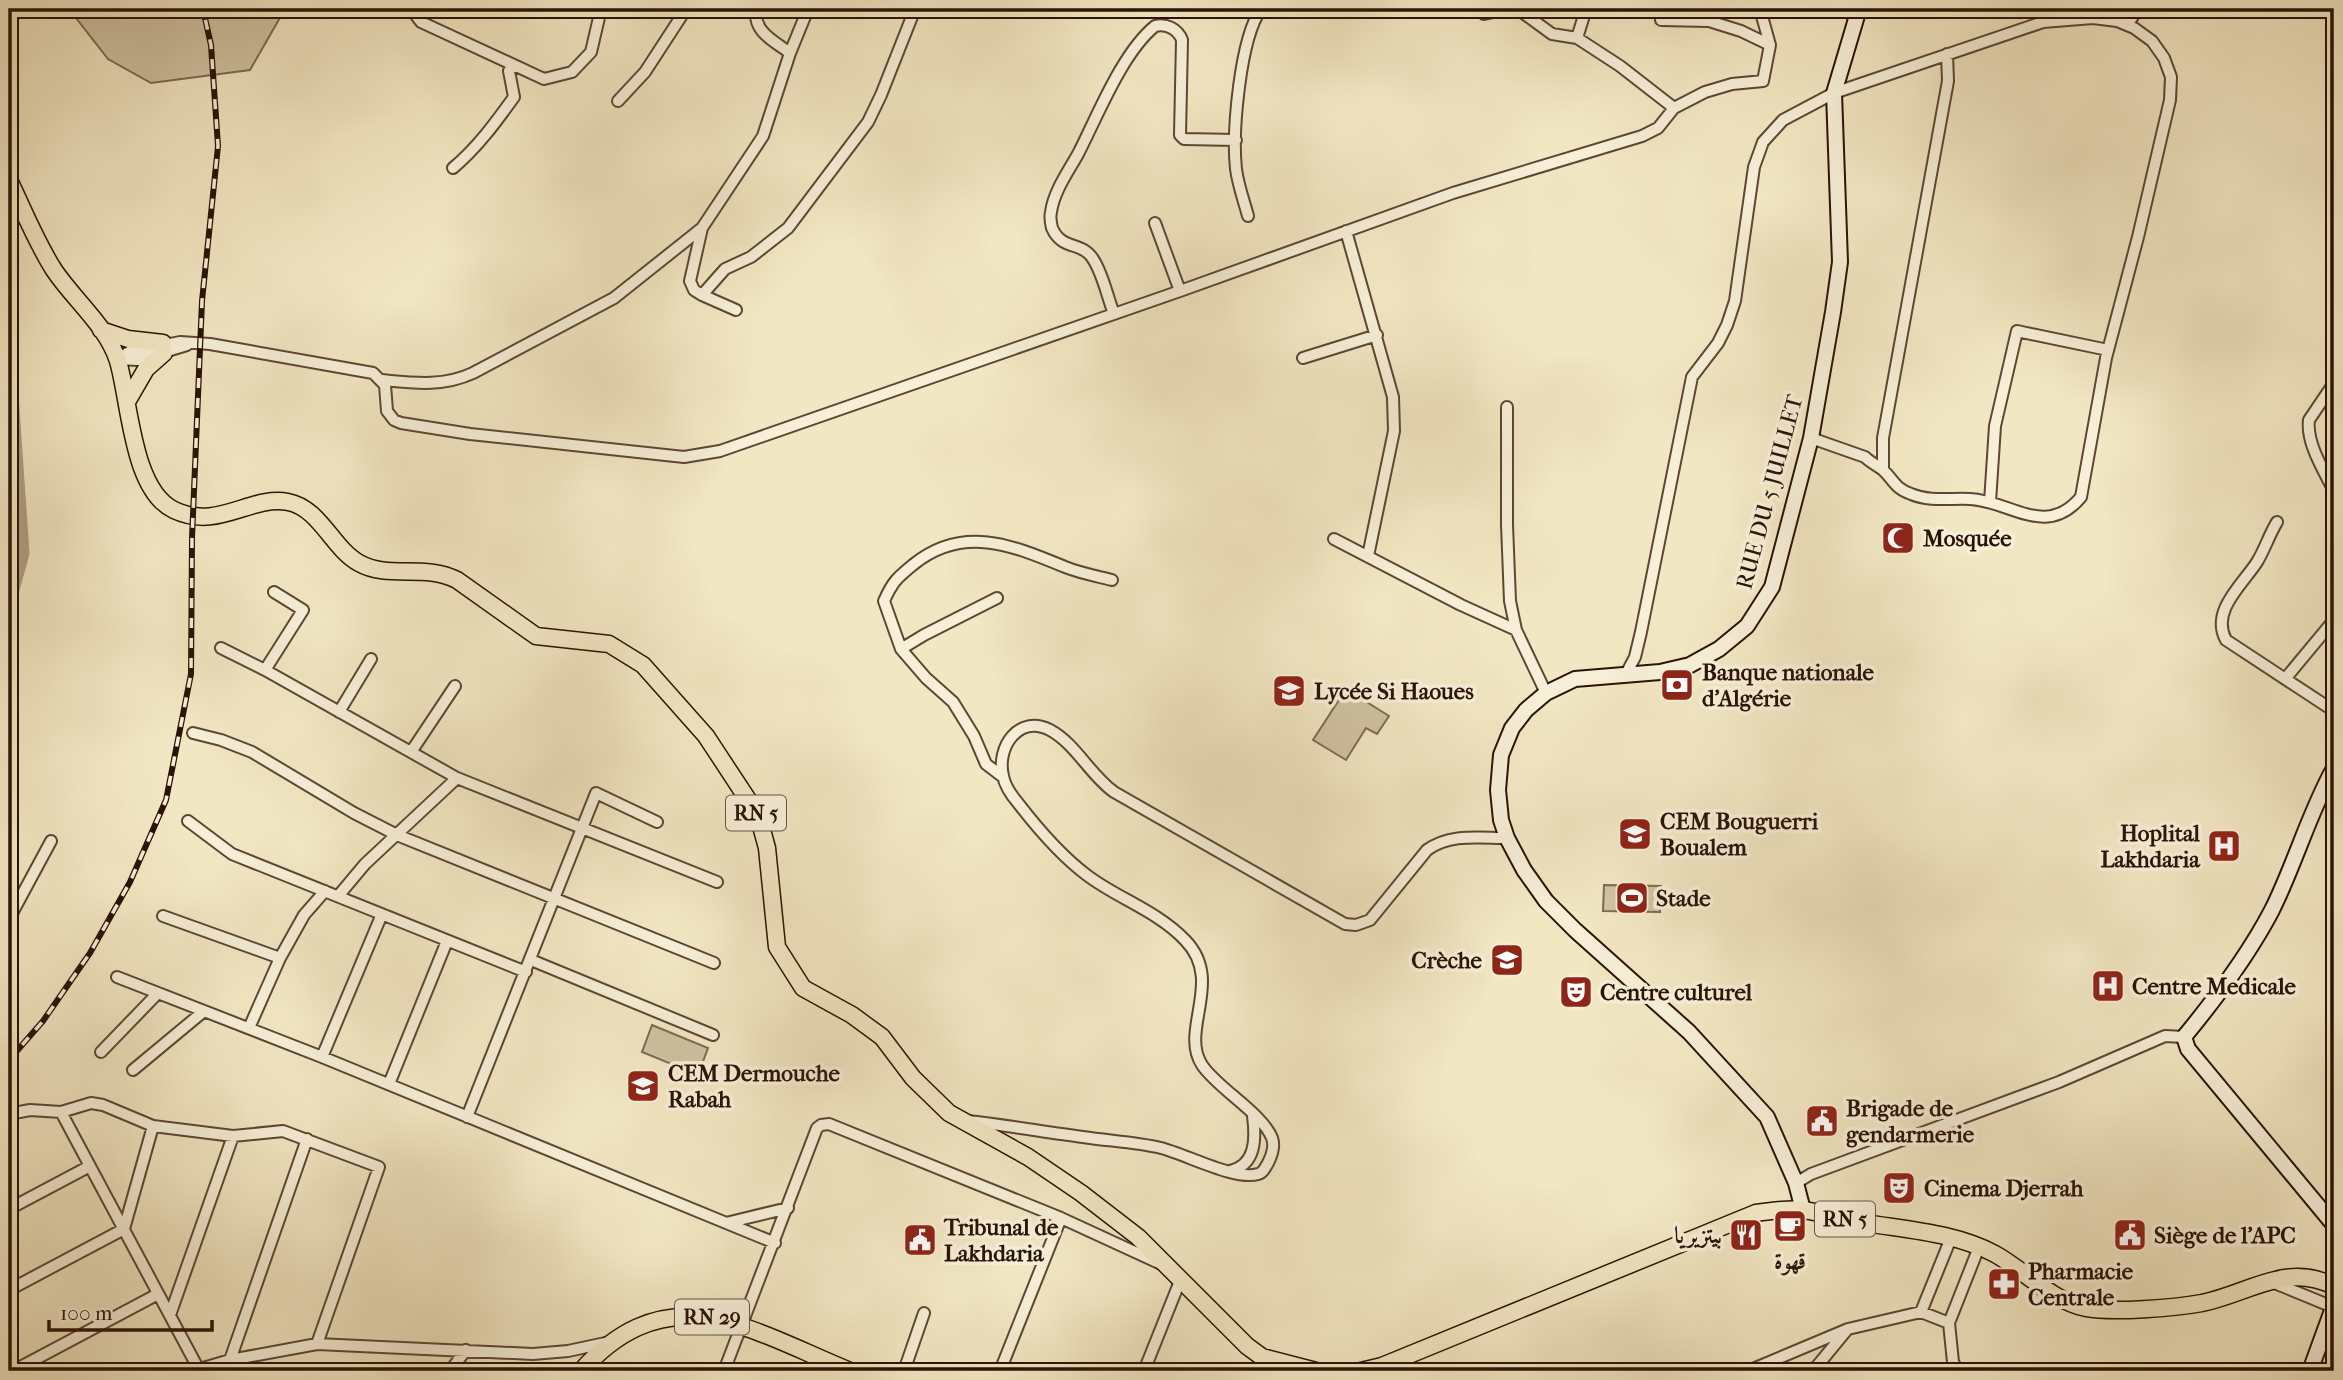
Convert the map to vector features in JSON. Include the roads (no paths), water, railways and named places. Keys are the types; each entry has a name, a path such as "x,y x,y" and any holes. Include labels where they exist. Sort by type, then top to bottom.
{"main road":[{"name":"RN 5","path":"9,180 52,267 101,330 117,359 142,471 159,499 172,509 206,517 271,502 289,502 302,508 318,521 359,564 376,569 443,573 536,636 609,644 643,665 705,736 758,815 767,848 777,947 803,988 852,1015 882,1037 913,1078 949,1113 1028,1157 1138,1237 1180,1282 1247,1346 1262,1357 1316,1371"},
{"path":"101,330 163,348 146,369 128,400"},
{"name":"RN 5","path":"1361,1371 1446,1340 1756,1213 1803,1210 1951,1238 1995,1254 2066,1301 2086,1308 2129,1309 2201,1303 2227,1297 2270,1281 2301,1275 2320,1279 2334,1286"},
{"name":"RN 29","path":"582,1371 613,1342 643,1325 694,1315 718,1318 850,1371"}],"street":[{"path":"411,9 421,22 544,79 572,72 591,52 601,9"},
{"path":"618,101 645,72 686,9"},
{"path":"756,9 755,18 763,34 790,53"},
{"path":"117,359 138,360 163,348 190,343 210,344 368,371 382,380 437,384 473,373 614,298 702,228 763,136 790,53 808,9"},
{"path":"702,295 725,269 751,257 788,228 868,122 915,9"},
{"path":"1248,216 1236,173 1239,91 1250,31 1261,9"},
{"path":"1484,14 1507,9 1519,10 1552,34 1577,38 1620,66 1674,108"},
{"path":"1577,38 1586,9"},
{"path":"1712,9 1714,23"},
{"path":"382,380 386,391 387,411 394,420 401,423 470,434 684,457 720,451 1453,193 1642,136 1658,128 1674,108 1705,92 1732,83 1763,80 1770,45 1760,9"},
{"path":"2042,9 2043,22"},
{"path":"2127,25 2138,9"},
{"name":"RUE DU 5 JUILLET","path":"1803,1210 1796,1183 1767,1117 1689,1032 1546,901 1524,870 1507,838 1501,820 1498,790 1501,755 1512,728 1526,710 1546,693 1575,678 1660,672 1690,665 1719,649 1747,626 1772,587 1811,438 1840,262 1834,93 1854,13"},
{"path":"1626,674 1635,657 1641,632 1692,377 1718,343 1735,301 1754,167 1763,142 1783,120 1834,93 2043,22 2093,18 2127,25 2152,41 2164,58 2171,77 2170,100 2108,350 2081,497 2073,508 2059,515 2040,517 2018,513 1990,502 1972,499 1927,499 1912,495 1896,487 1883,470 1865,457 1811,438"},
{"path":"1661,20 1714,23 1741,31 1770,45"},
{"path":"1114,314 1093,258 1085,250 1067,246 1061,241 1052,227 1050,213 1060,185 1115,81 1139,42 1155,26 1169,27 1180,34 1182,40 1180,135 1184,139 1237,141"},
{"path":"1883,470 1883,438 1948,81 1947,54"},
{"path":"453,168 486,134 514,97 509,71 513,65"},
{"path":"1155,223 1180,291"},
{"path":"702,228 690,281 694,290 736,310"},
{"path":"1346,231 1393,397 1395,431 1368,555"},
{"path":"1990,502 1995,426 2017,331 2108,350"},
{"path":"1303,358 1377,335"},
{"path":"2334,383 2309,420 2308,427 2316,453 2334,491"},
{"path":"1507,407 1510,601 1516,630 1546,693"},
{"path":"2277,522 2259,559 2229,600 2222,633 2226,640 2334,711"},
{"path":"1334,539 1461,605 1516,630"},
{"path":"1003,776 986,764 953,702 926,678 901,649 884,601 893,581 926,555 958,543 998,543 1030,551 1068,568 1112,580"},
{"path":"265,670 303,610 275,592"},
{"path":"901,649 997,598"},
{"path":"2285,679 2334,620"},
{"path":"221,648 457,778 717,882"},
{"path":"339,712 371,659"},
{"path":"411,752 455,686"},
{"path":"960,1120 1161,1148 1227,1172 1256,1175 1263,1172 1272,1154 1271,1136 1203,1067 1196,1054 1203,986 1198,960 1187,941 1164,921 1087,875 1052,843 1023,810 1011,795 1003,776 1001,761 1004,746 1013,733 1025,727 1038,726 1050,730 1114,792 1345,924 1356,925 1370,920 1427,850 1438,843 1451,839 1507,838"},
{"path":"193,733 252,752 354,813 397,835 714,963"},
{"path":"2184,1037 2250,950 2273,909 2323,788 2334,768"},
{"path":"339,895 365,864 457,778"},
{"path":"467,1117 596,793 657,822"},
{"path":"188,821 232,854 526,972"},
{"path":"9,919 51,841"},
{"path":"249,1028 304,915 325,891"},
{"path":"322,1056 383,914"},
{"path":"163,916 281,958"},
{"path":"389,1084 447,941"},
{"path":"531,960 713,1035"},
{"path":"117,977 322,1056 775,1242"},
{"path":"101,1052 158,993"},
{"path":"133,1070 204,1011"},
{"path":"1796,1183 1811,1174 2059,1082 2165,1036 2184,1037"},
{"path":"2184,1037 2188,1049 2334,1225"},
{"path":"9,1114 30,1110 61,1112 91,1103 103,1105 153,1126 233,1136 283,1130 379,1167 317,1344"},
{"path":"61,1112 170,1315 196,1370 230,1360 317,1344 533,1354 568,1351 613,1342"},
{"path":"1227,1172 1240,1169 1247,1162 1254,1146 1253,1115"},
{"path":"724,1371 817,1129 821,1125 829,1124 1061,1217 1166,1267"},
{"path":"9,1290 124,1229 153,1126"},
{"path":"170,1315 233,1136"},
{"path":"230,1360 307,1139"},
{"path":"9,1209 90,1166"},
{"path":"725,1223 788,1208"},
{"path":"1000,1371 1061,1217"},
{"path":"1921,1312 1951,1238"},
{"path":"1958,1371 1953,1362 1949,1323 1979,1247"},
{"path":"2270,1281 2334,1306 2311,1371"},
{"path":"1144,1371 1180,1282"},
{"path":"13,1371 158,1294"},
{"path":"1748,1371 1848,1329 1921,1312 1949,1323"},
{"path":"904,1371 924,1313"},
{"path":"1813,1371 1848,1329"},
{"path":"450,1371 466,1350"}],"waterway":[{"path":"9,395 20,553 9,593"}],"railway":[{"path":"9,1060 43,1021 90,953 130,882 166,800 191,674 192,538 202,301 218,146 211,45 203,9"}],"place":[{"name":"Mosquée","path":"1898,538"},
{"name":"Banque nationale d'Algérie","path":"1677,685"},
{"name":"Lycée Si Haoues","path":"1289,691"},
{"name":"CEM Bouguerri Boualem","path":"1635,834"},
{"name":"Hoplital Lakhdaria","path":"2224,846"},
{"name":"Stade","path":"1632,898"},
{"name":"Crèche","path":"1507,960"},
{"name":"Centre Medicale","path":"2108,986"},
{"name":"Centre culturel","path":"1576,992"},
{"name":"CEM Dermouche Rabah","path":"643,1086"},
{"name":"Brigade de gendarmerie","path":"1822,1121"},
{"name":"Cinema Djerrah","path":"1899,1188"},
{"name":"قهوة","path":"1790,1226"},
{"name":"بيتزيريا","path":"1746,1235"},
{"name":"Siège de l'APC","path":"2130,1235"},
{"name":"Tribunal de Lakhdaria","path":"920,1240"},
{"name":"Pharmacie Centrale","path":"2004,1284"}]}
